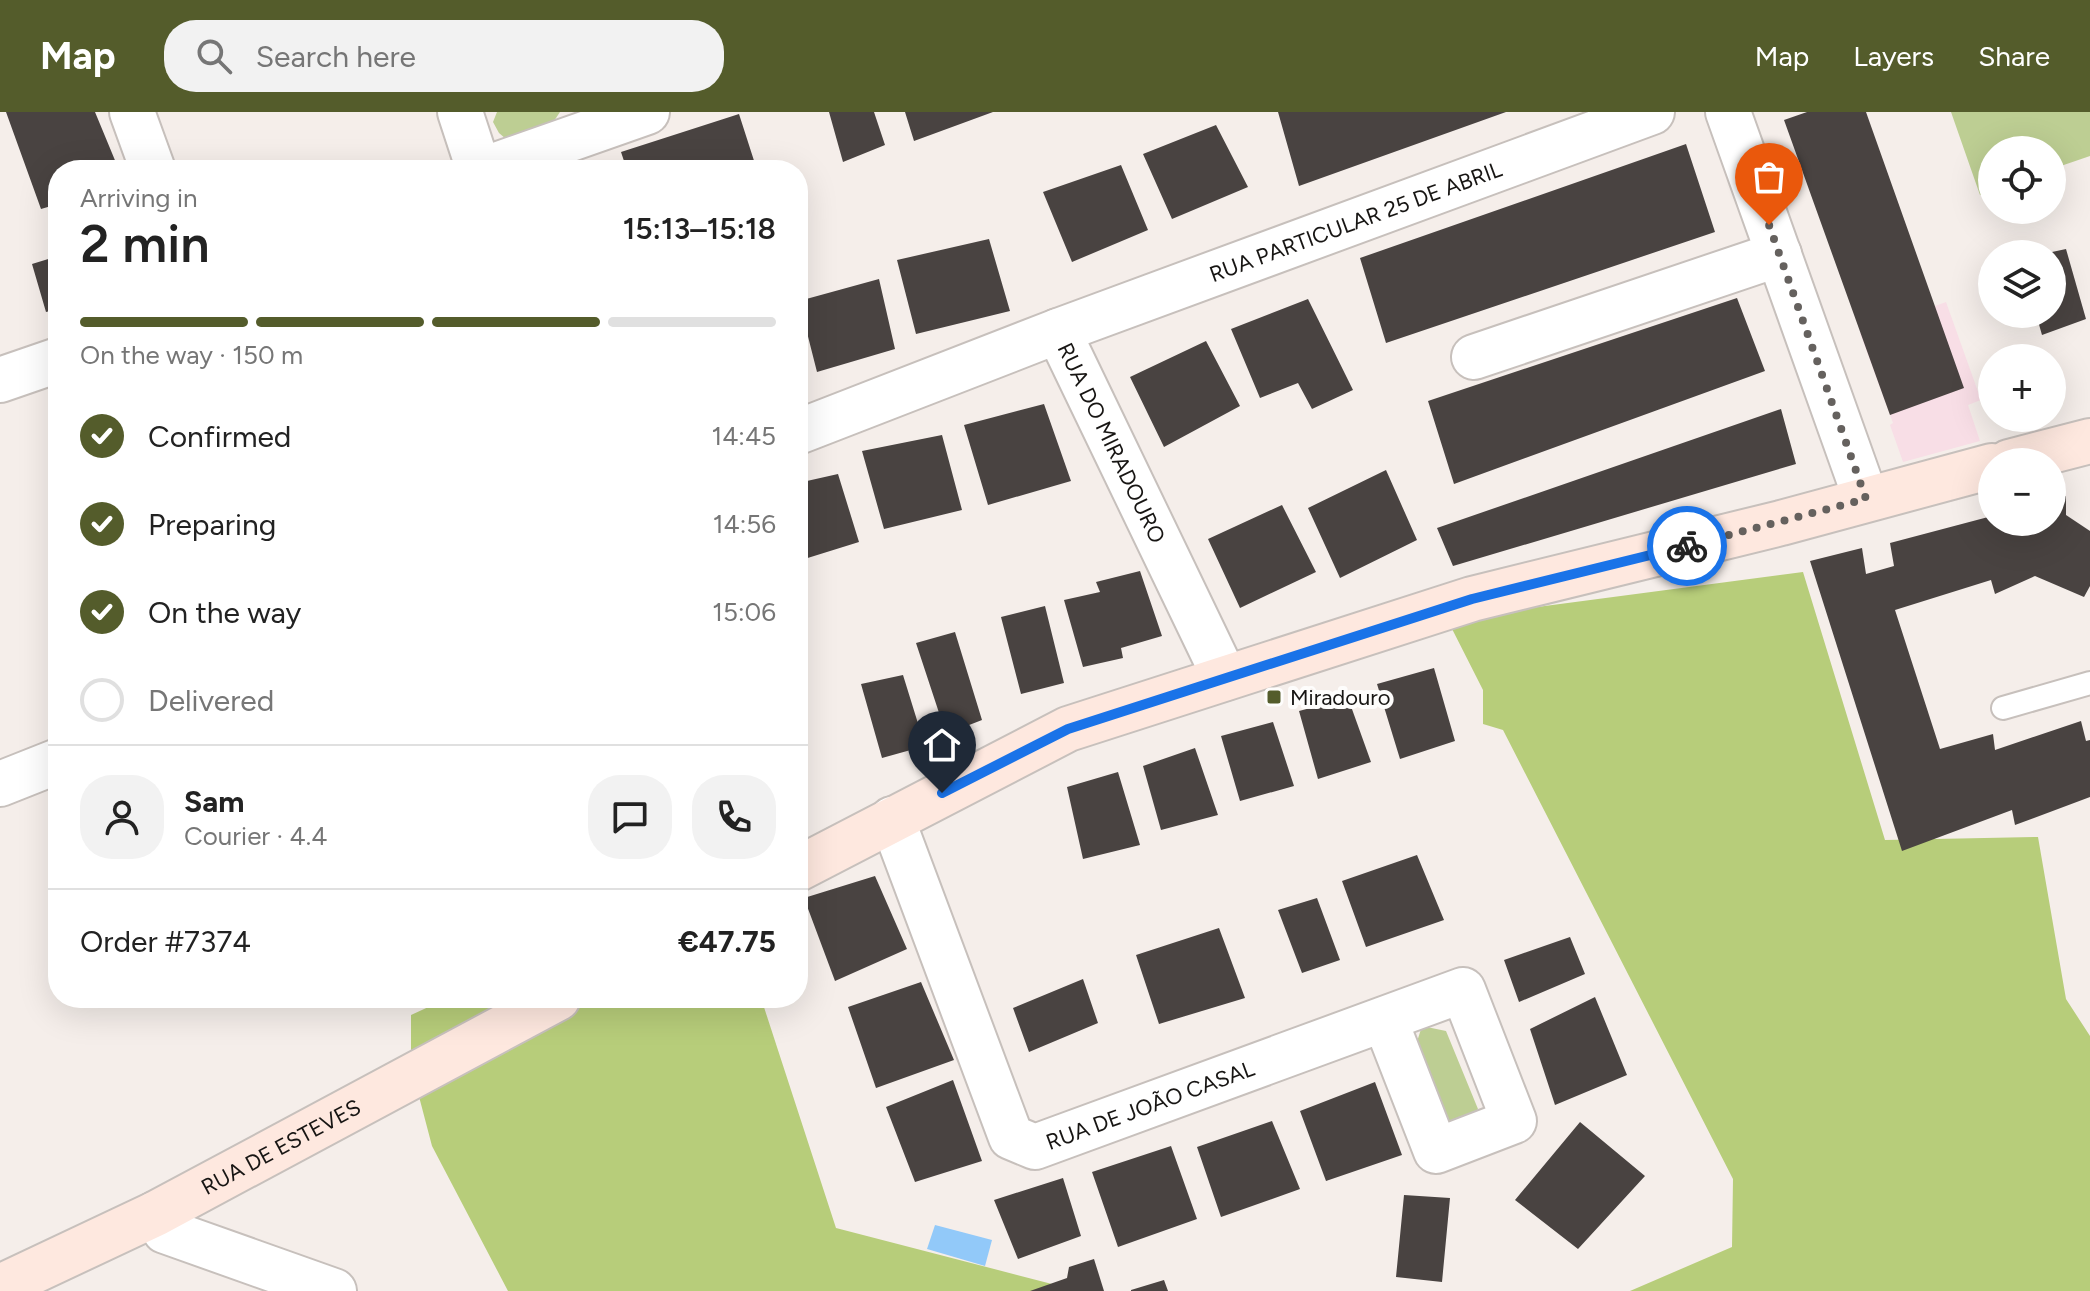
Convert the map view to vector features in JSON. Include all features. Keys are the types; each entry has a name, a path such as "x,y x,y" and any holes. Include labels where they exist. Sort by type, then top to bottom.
{"street":[{"path":"132,112 149,160"},
{"path":"460,112 477,160"},
{"path":"502,160 580,123 647,112"},
{"name":"RUA PARTICULAR 25 DE ABRIL","path":"1058,331 1652,112"},
{"path":"1728,112 1866,499"},
{"path":"1474,357 1779,254"},
{"name":"RUA DO MIRADOURO","path":"808,428 1058,331 1225,678"},
{"path":"0,380 48,363"},
{"path":"2063,448 2090,441"},
{"path":"808,864 1068,729 1472,599 1781,523 1978,470"},
{"path":"0,784 48,765"},
{"name":"RUA DE JOÃO CASAL","path":"892,819 1011,1137 1035,1147 1385,1020"},
{"name":"RUA DE ESTEVES","path":"0,1287 155,1214 539,1008"},
{"path":"155,1214 165,1231 334,1291"}],"lane":[{"path":"2003,708 2090,683"}],"shaded area":[{"path":"1946,302 1978,392 1978,401 1968,405 1980,441 1903,462 1890,425 1893,423 1860,333"}],"green space":[{"path":"497,112 560,112 548,130 506,139 493,122"},
{"path":"1951,112 2090,112 2090,156 2066,164 2066,136 1978,136 1978,189"},
{"path":"1803,572 1885,840 2038,837 2066,999 2090,1036 2090,1291 1630,1291 1732,1247 1733,1179 1503,730 1483,724 1483,690 1447,619"},
{"path":"426,1008 764,1008 836,1228 1079,1291 508,1291 432,1146 411,1066 411,1015"},
{"path":"1422,1026 1446,1031 1478,1109 1466,1127 1442,1120 1415,1048"}],"water":[{"path":"935,1225 992,1240 985,1266 927,1249"}],"building":[{"path":"6,112 95,112 115,160 48,160 48,207 41,209"},
{"path":"829,112 874,112 885,145 843,162"},
{"path":"905,112 993,112 914,141"},
{"path":"1278,112 1506,112 1299,186"},
{"path":"1807,112 1866,112 1964,388 1890,415 1784,120"},
{"path":"739,114 754,160 624,160 621,152"},
{"path":"1216,125 1248,187 1172,219 1143,154"},
{"path":"1686,144 1715,232 1386,343 1360,258"},
{"path":"1121,165 1148,230 1072,262 1043,192"},
{"path":"989,239 1010,311 916,334 897,260"},
{"path":"2066,249 2086,319 2066,326"},
{"path":"48,259 48,312 46,312 32,264"},
{"path":"879,279 895,349 817,372 808,336 808,299"},
{"path":"1737,298 1765,371 1454,484 1428,401"},
{"path":"1308,299 1353,390 1312,409 1298,383 1260,398 1231,329"},
{"path":"2040,328 2061,328 2042,335"},
{"path":"1206,341 1240,406 1164,447 1130,377"},
{"path":"1044,404 1071,481 988,505 964,425"},
{"path":"1781,409 1796,464 1453,566 1437,528"},
{"path":"942,435 962,510 884,529 862,451"},
{"path":"1386,470 1417,540 1340,578 1308,508"},
{"path":"838,474 859,542 808,558 808,481"},
{"path":"1282,505 1316,572 1240,608 1208,539"},
{"path":"2066,515 2090,531 2090,586 2084,597 2035,576 1995,594 1991,580 1895,610 1940,749 1993,734 1995,750 2081,721 2086,741 2090,740 2090,797 2015,825 2012,810 1902,851 1810,561 1862,548 1866,574 1894,566 1890,543 1978,520 1978,536 2066,536"},
{"path":"1140,571 1162,636 1121,648 1123,658 1083,667 1064,600 1100,592 1096,582"},
{"path":"1045,606 1064,683 1021,694 1001,617"},
{"path":"955,632 982,720 946,734 916,643"},
{"path":"1434,668 1455,741 1400,759 1377,684"},
{"path":"903,675 925,746 882,758 861,684"},
{"path":"1348,698 1371,762 1318,779 1299,711"},
{"path":"1273,722 1294,786 1240,801 1221,736"},
{"path":"1195,748 1218,815 1161,830 1143,766"},
{"path":"1118,772 1140,845 1083,859 1067,787"},
{"path":"1417,855 1444,920 1366,947 1342,881"},
{"path":"875,876 907,949 835,981 808,909 808,897"},
{"path":"1317,898 1340,960 1302,973 1278,910"},
{"path":"1219,928 1245,998 1159,1024 1136,955"},
{"path":"1570,937 1585,974 1519,1002 1504,960"},
{"path":"1083,979 1098,1023 1029,1052 1013,1008"},
{"path":"921,982 954,1060 876,1088 848,1007"},
{"path":"1595,997 1627,1075 1555,1105 1530,1029"},
{"path":"953,1080 982,1161 915,1182 886,1107"},
{"path":"1375,1082 1402,1155 1326,1181 1300,1111"},
{"path":"1272,1121 1300,1189 1221,1217 1197,1147"},
{"path":"1580,1122 1645,1176 1578,1249 1515,1200"},
{"path":"1171,1146 1197,1219 1118,1247 1092,1172"},
{"path":"1063,1178 1081,1236 1018,1259 994,1200"},
{"path":"1404,1195 1450,1198 1442,1282 1396,1277"},
{"path":"1094,1259 1104,1291 1030,1291 1067,1278 1069,1267"},
{"path":"1164,1280 1168,1291 1131,1291 1131,1290"}],"way so far":[{"path":"1687,546 1866,499 1769,225"}],"place":[{"name":"Miradouro","path":"1274,697"}],"route":[{"path":"942,793 1068,729 1472,599 1687,546"}]}
